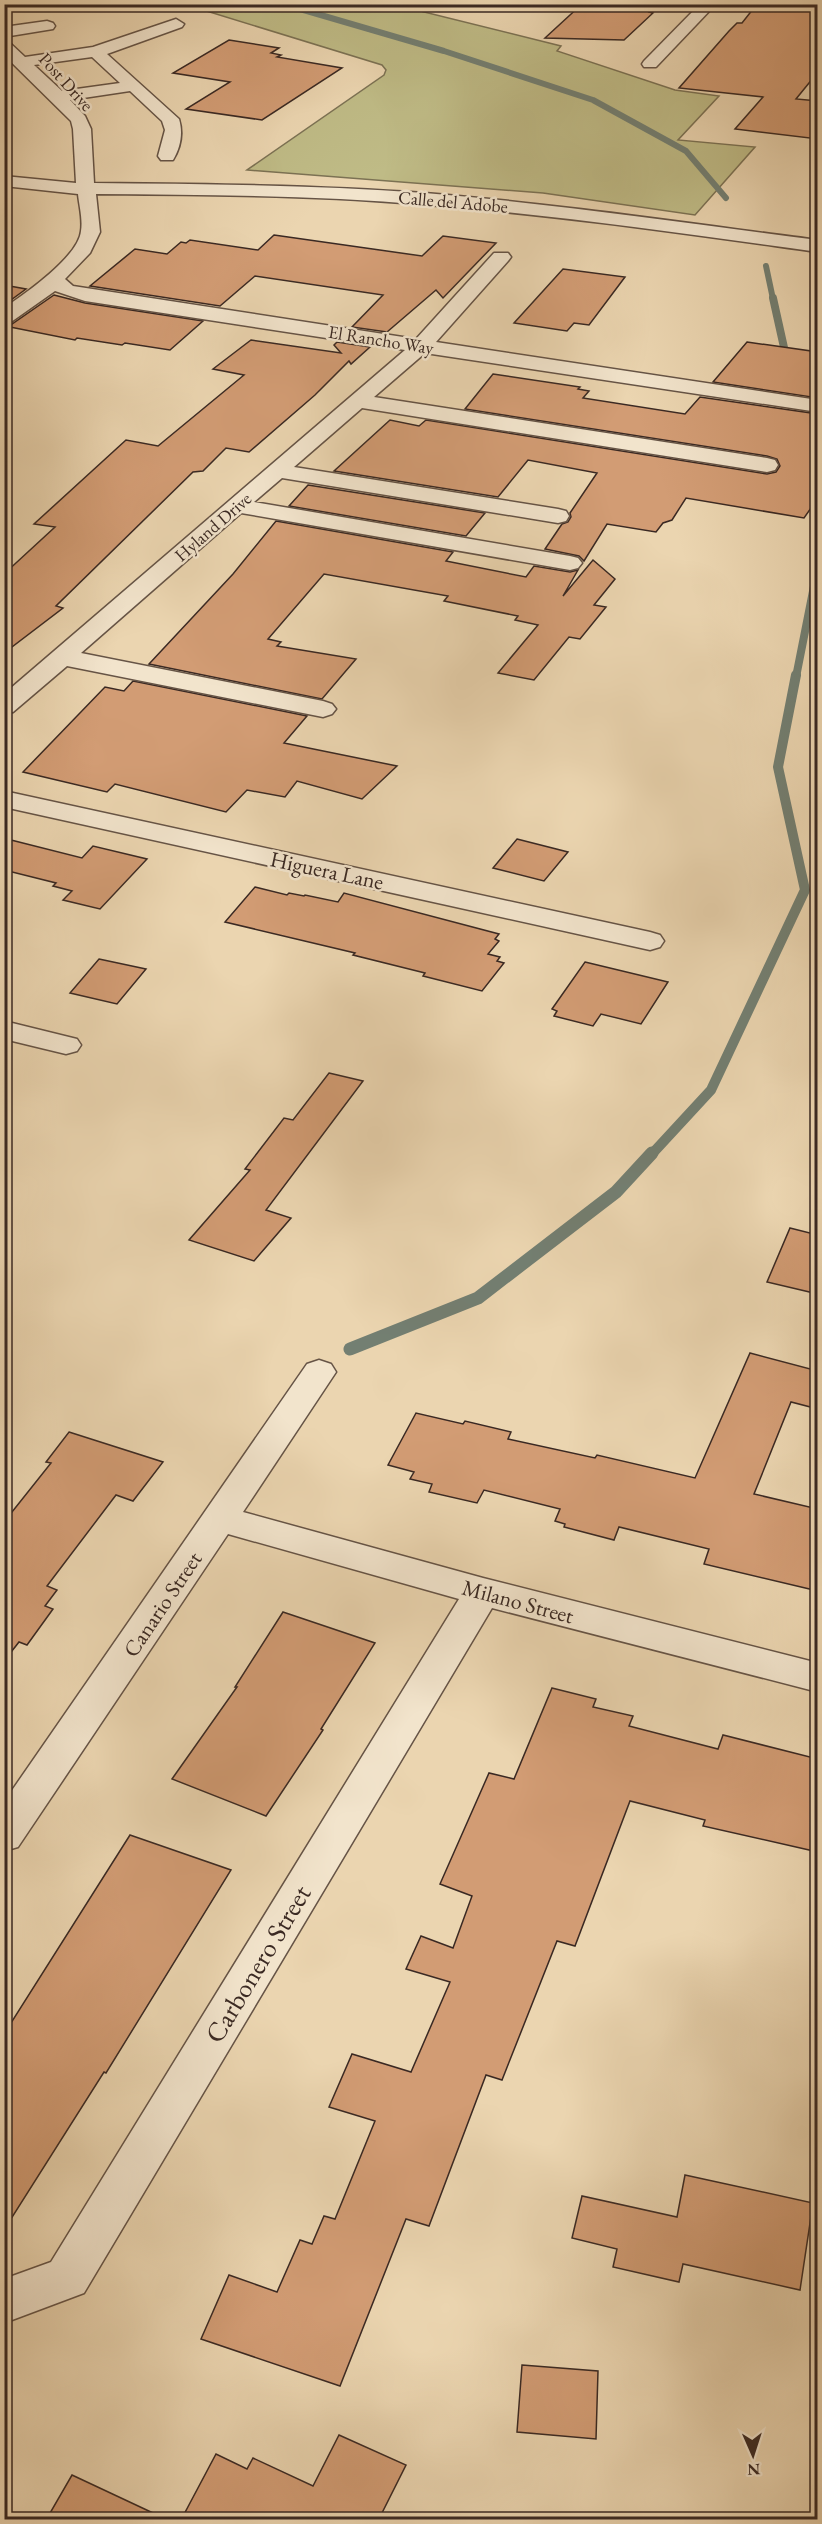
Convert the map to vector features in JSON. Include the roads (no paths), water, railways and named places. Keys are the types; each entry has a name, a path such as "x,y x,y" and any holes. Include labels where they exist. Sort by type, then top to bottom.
{"street":[{"path":"650,64 708,4"},
{"path":"21,62 96,52 176,24"},
{"path":"4,33 47,26"},
{"name":"Post Drive","path":"4,46 58,97 78,120 82,129 86,188"},
{"path":"96,52 170,119 174,130 167,156"},
{"path":"58,97 133,86"},
{"path":"4,181 63,188"},
{"path":"4,196 63,188"},
{"name":"Calle del Adobe","path":"63,188 213,188 329,193 532,209 818,246"},
{"path":"86,188 91,232"},
{"path":"4,318 55,282 84,249 97,219 114,208 147,201 191,197 329,193"},
{"name":"Hyland Drive","path":"4,707 421,346 501,257"},
{"name":"El Rancho Way","path":"55,282 60,288 74,293 818,405"},
{"path":"358,401 767,465"},
{"path":"278,471 558,516"},
{"path":"238,506 570,562"},
{"path":"61,657 323,709"},
{"name":"Higuera Lane","path":"4,799 650,941"},
{"path":"4,1030 66,1044"},
{"name":"Canario Street","path":"4,1834 319,1372"},
{"name":"Milano Street","path":"219,1519 483,1592 818,1678"},
{"name":"Carbonero Street","path":"4,2301 67,2278 483,1592"}],"waterway":[{"path":"283,4 444,51 593,100 686,151 726,198"},
{"path":"766,266 773,299"},
{"path":"773,298 787,361"},
{"path":"796,677 818,566"},
{"path":"651,1155 711,1090 805,890 778,767 796,675"},
{"path":"350,1349 478,1298 616,1192 652,1153"}]}
